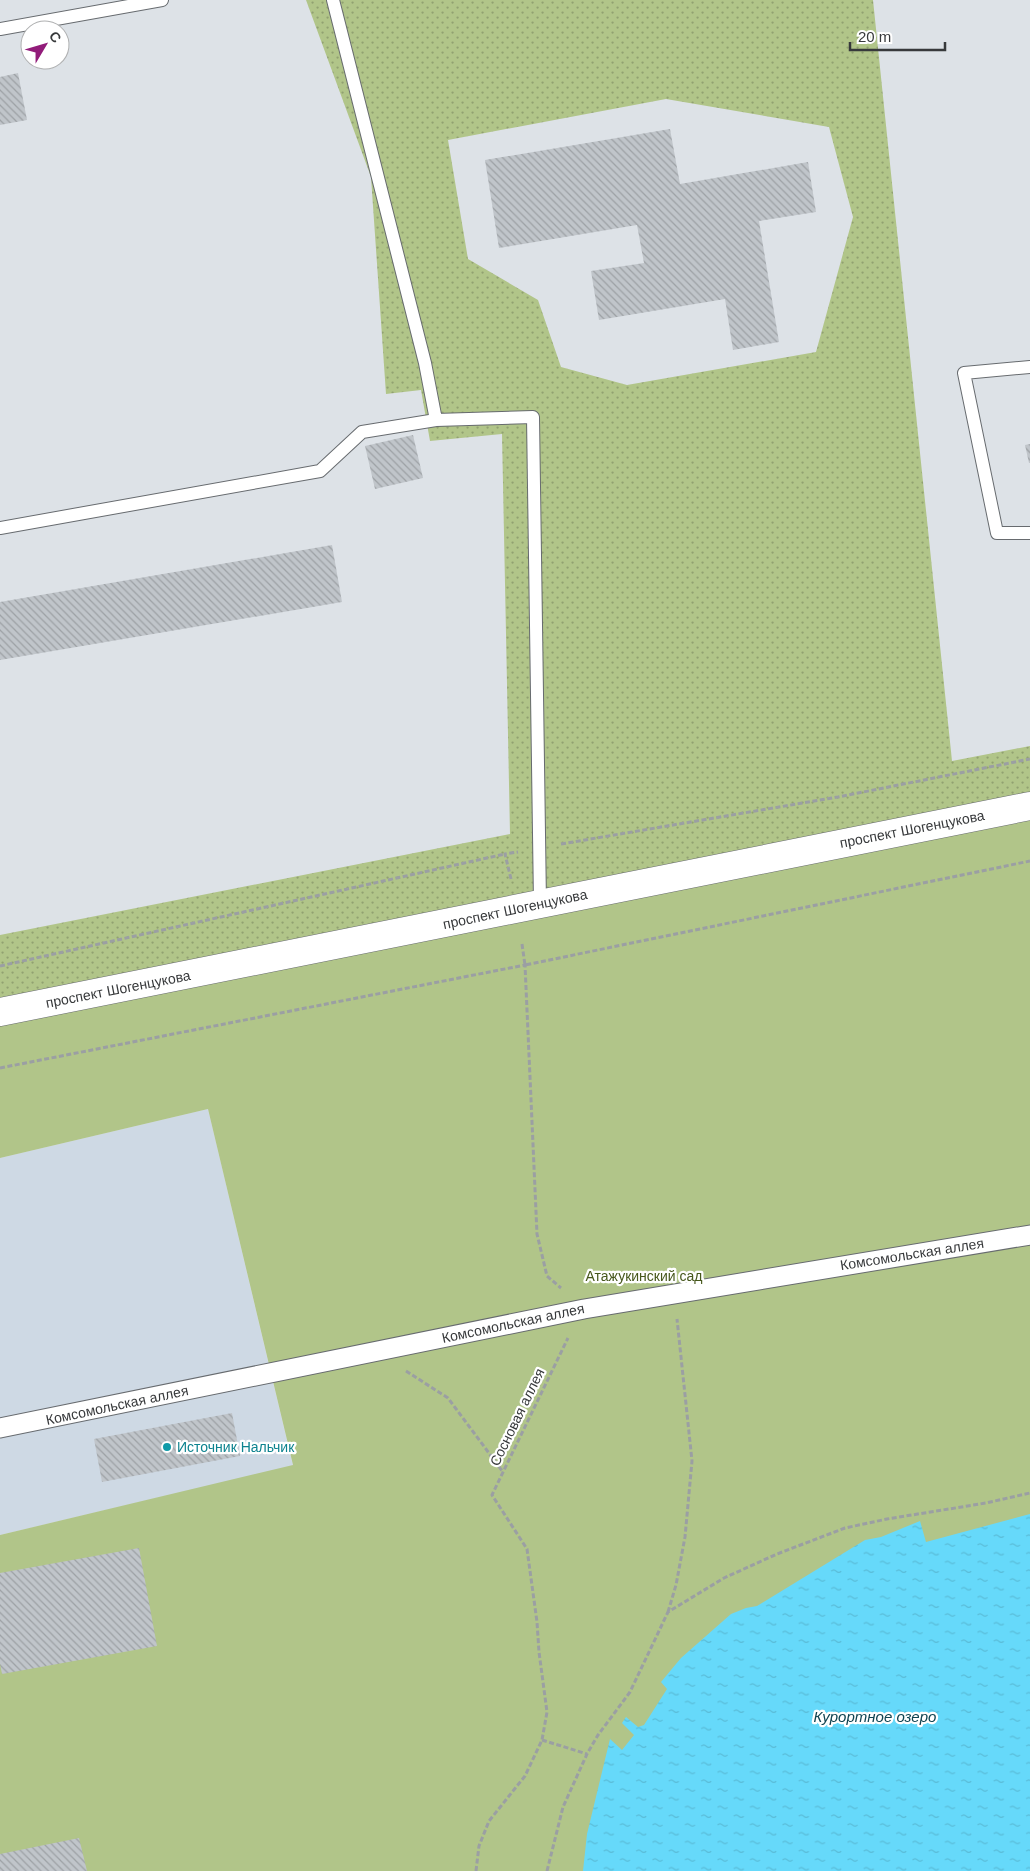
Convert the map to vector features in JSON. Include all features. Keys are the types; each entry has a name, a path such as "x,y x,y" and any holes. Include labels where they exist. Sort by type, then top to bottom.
{"street":[{"name":"проспект Шогенцукова","path":"0,1012 1030,806"},
{"name":"Комсомольская аллея","path":"0,1428 584,1309 1030,1235"}],"lane":[{"path":"0,29 162,0"},
{"path":"333,0 425,363 436,420"},
{"path":"1030,367 964,373 998,533 1030,533"},
{"path":"0,528 320,471 362,432 436,420 533,417 540,903"}],"path":[{"path":"0,966 505,854 838,798 1030,760"},
{"path":"505,854 511,880"},
{"path":"0,1068 525,965 1030,861"},
{"path":"522,944 525,965 537,1234 547,1276 584,1309"},
{"path":"547,1871 563,1807 587,1754 598,1735 630,1692 668,1612 676,1585 685,1537 692,1461 674,1293"},
{"name":"Сосновая аллея","path":"476,1871 479,1846 489,1821 525,1776 542,1740 547,1712 527,1549 492,1495 549,1375 584,1309"},
{"path":"374,1352 448,1398 503,1472"},
{"path":"668,1612 724,1578 776,1554 845,1528 887,1519 986,1503 1030,1493"},
{"path":"542,1740 587,1754"}],"shaded area":[{"path":"208,1109 293,1466 0,1535 0,1158"}],"green space":[{"path":"306,0 873,0 952,761 1030,746 1030,806 0,1012 0,935 510,834 502,434 430,441 421,390 386,394 371,177","holes":["666,99 829,127 853,217 816,352 627,385 561,367 538,300 468,259 448,140"]},
{"name":"Атажукинский сад","path":"1030,806 1030,1871 0,1871 0,1535 293,1465 208,1109 0,1158 0,1012"}],"water":[{"name":"Курортное озеро","path":"1030,1514 1030,1871 583,1871 587,1834 610,1739 622,1750 634,1735 622,1723 626,1717 638,1727 644,1725 667,1689 661,1682 681,1658 731,1614 757,1606 865,1540 881,1537 920,1521 926,1542"}],"building":[{"path":"18,73 27,120 0,125 0,77"},
{"path":"670,129 680,184 808,162 816,212 759,221 779,342 733,350 725,299 599,320 591,271 644,263 637,225 499,248 485,160"},
{"path":"413,435 423,478 375,489 365,446"},
{"path":"1030,444 1030,463 1029,463 1025,445"},
{"path":"332,545 342,602 0,660 0,602"},
{"name":"Источник Нальчик","path":"232,1413 240,1456 102,1482 94,1439"},
{"path":"139,1548 157,1646 2,1674 0,1664 0,1573"},
{"path":"79,1838 87,1871 0,1871 0,1854"}],"place":[{"name":"Источник Нальчик","path":"167,1447"}]}
